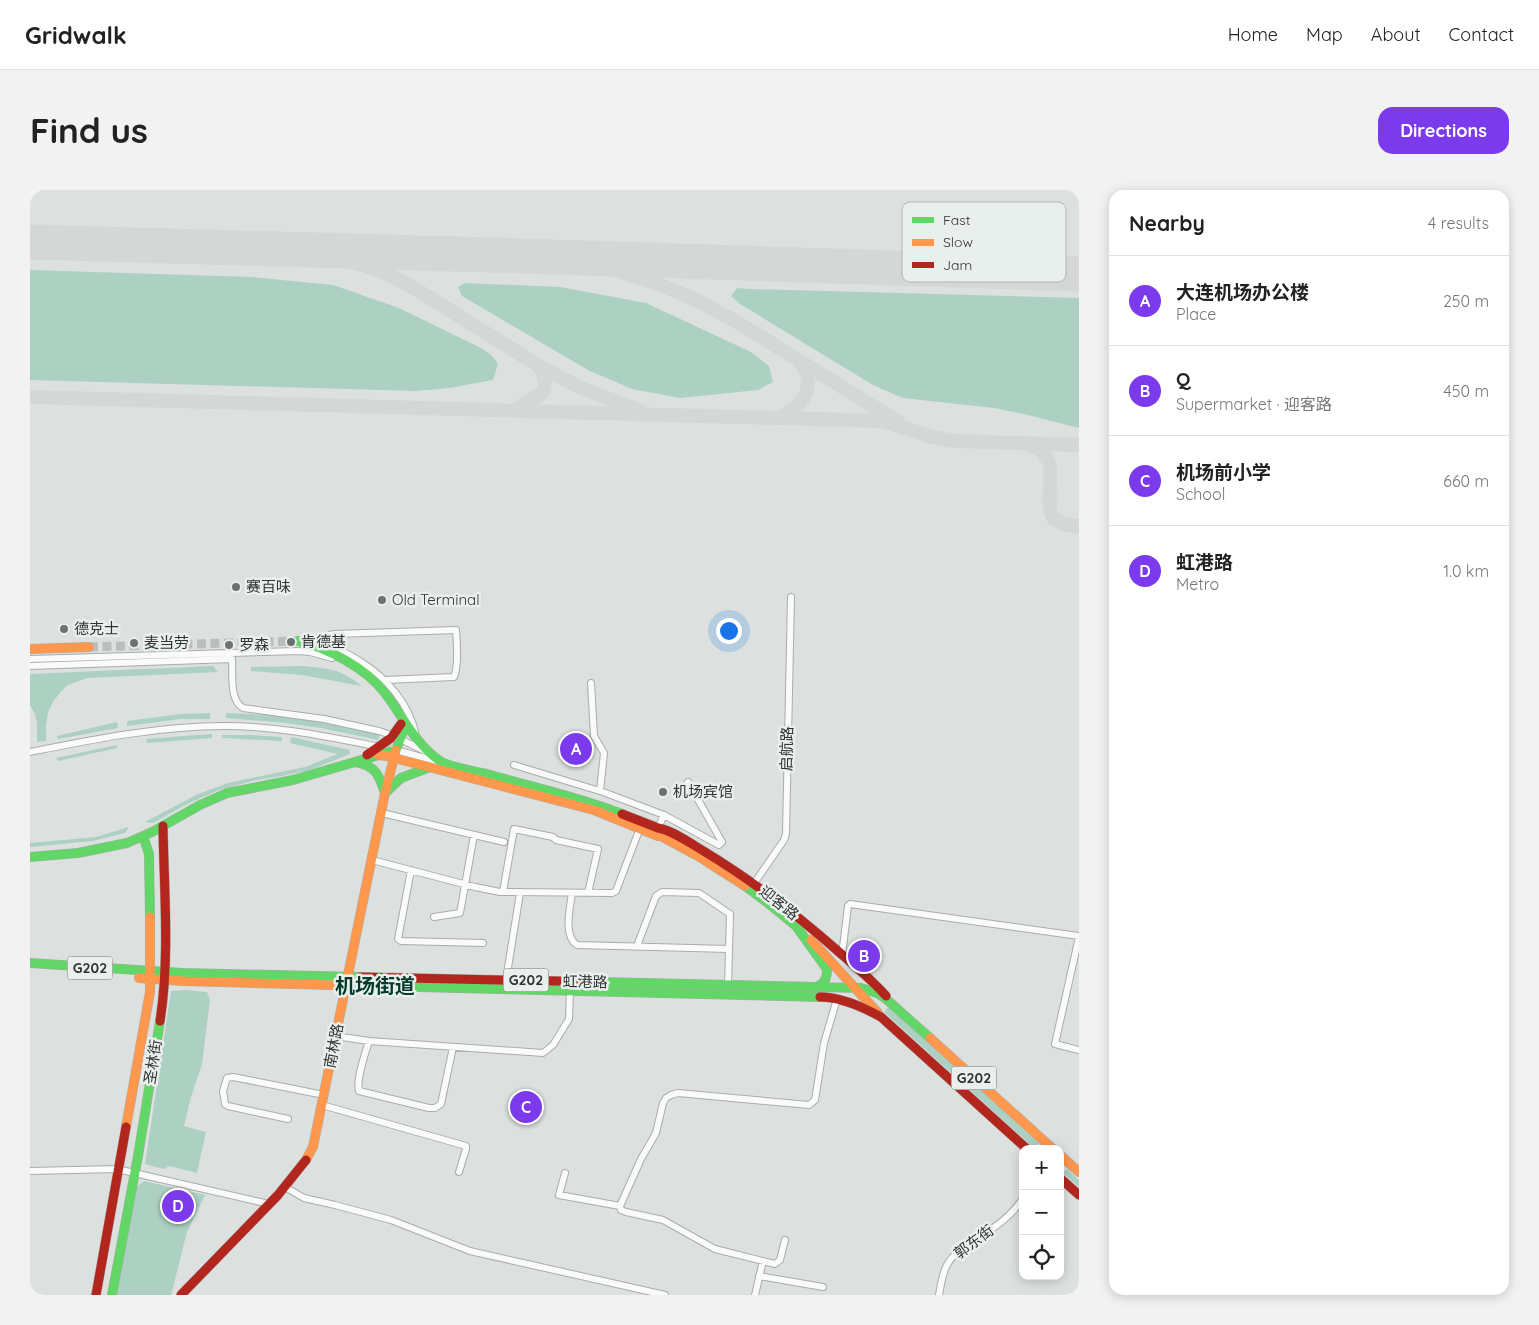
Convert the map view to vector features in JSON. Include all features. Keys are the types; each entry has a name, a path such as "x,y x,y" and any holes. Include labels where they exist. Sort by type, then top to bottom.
{"main road":[{"name":"迎客路","path":"298,641 316,647 370,677 384,692 404,722 430,754 442,762 597,804 664,829 689,842 751,887 796,926 818,947 887,1023 1023,1145"},
{"path":"30,649 89,647"},
{"name":"南林路","path":"181,1295 285,1187 308,1158 313,1147 397,737 404,722"},
{"path":"30,856 78,853 127,843 163,826 200,805 227,794 293,780 353,762 379,751 397,737"},
{"path":"379,751 395,754"},
{"name":"迎客路","path":"395,754 430,767 604,814 661,836 781,904 842,954 876,985 895,1007 1049,1145"},
{"path":"353,762 370,765 375,770 386,793 401,778 430,767"},
{"name":"圣林街","path":"112,1295 164,994 163,826"},
{"name":"圣林街","path":"96,1295 150,992 149,854 143,836"},
{"path":"796,926 827,969 828,973 825,981 816,987"},
{"name":"虹港路","path":"30,963 150,975"},
{"name":"虹港路","path":"30,970 570,990 822,996 837,998 871,1011 887,1023"},
{"name":"虹港路","path":"348,981 506,980 860,988 877,993 895,1007"},
{"path":"1064,1159 1079,1172"},
{"path":"1064,1182 1079,1195"}],"street":[{"name":"启航路","path":"751,887 784,840 786,834 791,597"},
{"path":"385,680 454,677 457,653 456,630 335,634 329,635 327,638 330,644 365,664 385,680 410,715 416,737"},
{"path":"30,659 297,651 310,652 345,662"},
{"path":"30,666 232,659 235,700 243,708 324,719 379,731 397,737 430,754"},
{"path":"591,683 594,736 604,753 600,791"},
{"path":"30,752 128,733 226,726 284,730 309,734 379,751"},
{"path":"395,754 442,762"},
{"path":"514,765 600,791 664,815 718,845 722,842 688,782"},
{"path":"382,813 504,842"},
{"path":"658,828 664,815"},
{"path":"502,892 514,828 598,849 588,893"},
{"path":"372,860 466,885 502,892 612,893 616,891 640,828"},
{"path":"434,917 460,913 474,835"},
{"path":"411,870 398,939 401,941 483,943"},
{"path":"506,980 520,892"},
{"path":"637,946 656,896 662,892 699,893 730,914 728,985"},
{"path":"572,893 568,929 572,942 577,945 729,948"},
{"path":"842,954 848,906 850,904 1079,936 1055,1044 1079,1050"},
{"path":"335,1036 369,1041 543,1053 553,1045 569,1019 570,990"},
{"path":"620,1206 641,1159 656,1133 663,1103 671,1094 678,1093 809,1105 813,1103 824,1043 837,998"},
{"path":"369,1041 357,1088 359,1091 429,1108 435,1108 441,1104 453,1047"},
{"path":"288,1119 225,1104 223,1091 227,1078 233,1077 324,1095"},
{"path":"322,1105 466,1146 459,1172"},
{"path":"30,1171 117,1169 269,1204"},
{"path":"564,1173 560,1195 620,1206 621,1210 626,1212 663,1220 715,1249 775,1264 780,1260 785,1240"},
{"path":"285,1187 304,1198 391,1220 470,1251 665,1295"},
{"name":"郭东街","path":"939,1295 945,1271 951,1259 958,1252 1007,1218 1019,1204"},
{"path":"755,1295 763,1261"},
{"path":"760,1276 823,1287"},
{"path":"633,1295 642,1289"}],"green space":[{"path":"30,270 252,277 333,285 399,308 483,349 498,364 493,380 449,388 417,391 30,380"},
{"path":"465,283 560,287 646,303 751,352 769,366 773,382 758,390 680,398 632,389 588,370 462,296 458,287"},
{"path":"737,288 1079,298 1079,428 994,408 903,398 873,385 740,304 731,296"},
{"path":"213,666 218,672 87,678 66,686 54,700 48,712 46,741 37,742 37,723 30,705 30,674"},
{"path":"304,666 341,673 362,686 302,675 251,671 251,667"},
{"path":"210,713 210,719 180,719 127,726 127,721 181,714"},
{"path":"226,713 275,715 329,723 380,734 378,740 321,728 226,718"},
{"path":"117,722 118,728 58,739 57,736"},
{"path":"212,734 212,738 147,743 146,739"},
{"path":"222,735 282,737 282,741 222,738"},
{"path":"291,737 350,750 350,754 310,770 256,780 219,790 187,804 153,823 145,822 198,794 228,783 305,767 338,754 290,743"},
{"path":"117,745 117,748 58,761 56,758"},
{"path":"129,827 125,833 93,841 30,847 30,843 96,837"},
{"path":"171,991 207,992 210,1000 202,1064 184,1126 206,1132 197,1173 169,1166 164,1169 145,1164"},
{"path":"888,1007 1039,1143 1031,1145 884,1012"},
{"path":"1067,1169 1079,1180 1079,1187 1064,1174"},
{"path":"144,1181 205,1195 187,1232 171,1295 117,1295 136,1188"}],"taxiway":[{"path":"308,250 388,274 419,291 539,366 581,388 639,410"},
{"path":"523,256 563,259 600,265 661,285 694,299 737,322 897,421"},
{"path":"779,418 802,401 806,394 807,378 798,360"},
{"path":"515,410 544,390 544,376 539,366"},
{"path":"30,397 883,421 932,437 955,441 1079,445"},
{"path":"1030,445 1041,451 1047,458 1050,467 1049,498 1053,518 1064,524 1079,526"}],"runway":[{"path":"30,242 902,268"},
{"path":"1066,274 1079,274"}],"tunnel":[{"path":"89,647 298,641"}],"traffic: fast":[{"path":"298,641 334,654 368,675 385,693 424,747 440,761 455,767 572,797 622,814"},
{"path":"30,857 78,853 127,843 227,793 293,780 396,750 406,724"},
{"path":"356,762 368,766 376,772 385,793 401,778 430,767"},
{"path":"143,836 149,854 150,917"},
{"path":"745,886 800,929"},
{"path":"796,926 827,969 825,980 816,987"},
{"path":"30,963 183,973 360,977"},
{"path":"599,982 861,988 877,993 885,998 930,1038"},
{"path":"333,985 820,997"},
{"path":"112,1295 138,1156 160,1021"}],"traffic: slow":[{"path":"30,649 89,647"},
{"path":"306,1160 313,1147 385,793 396,750"},
{"path":"378,755 594,810 661,836 698,856 745,886"},
{"path":"126,1127 150,992 150,917"},
{"path":"811,940 878,1013"},
{"path":"139,978 333,985"},
{"path":"930,1038 1049,1145"},
{"path":"1064,1159 1079,1172"}],"traffic: jam":[{"path":"367,755 391,738 401,724"},
{"path":"622,814 676,835 740,875 807,925 863,973 886,996"},
{"path":"160,1021 166,948 163,826"},
{"path":"360,977 599,982"},
{"path":"820,997 852,1003 881,1017 1023,1145"},
{"path":"96,1295 126,1127"},
{"path":"181,1295 278,1195 306,1160"},
{"path":"1064,1182 1079,1195"}],"place":[{"name":"赛百味","path":"236,587"},
{"name":"Old Terminal","path":"382,600"},
{"name":"德克士","path":"64,629"},
{"name":"肯德基","path":"291,642"},
{"name":"麦当劳","path":"134,643"},
{"name":"罗森","path":"229,645"},
{"name":"大连机场办公楼","path":"576,749"},
{"name":"机场宾馆","path":"663,792"},
{"name":"Q","path":"864,956"},
{"name":"机场前小学","path":"526,1107"},
{"name":"虹港路","path":"178,1206"}],"district":[{"name":"机场街道","path":"375,986"}]}
